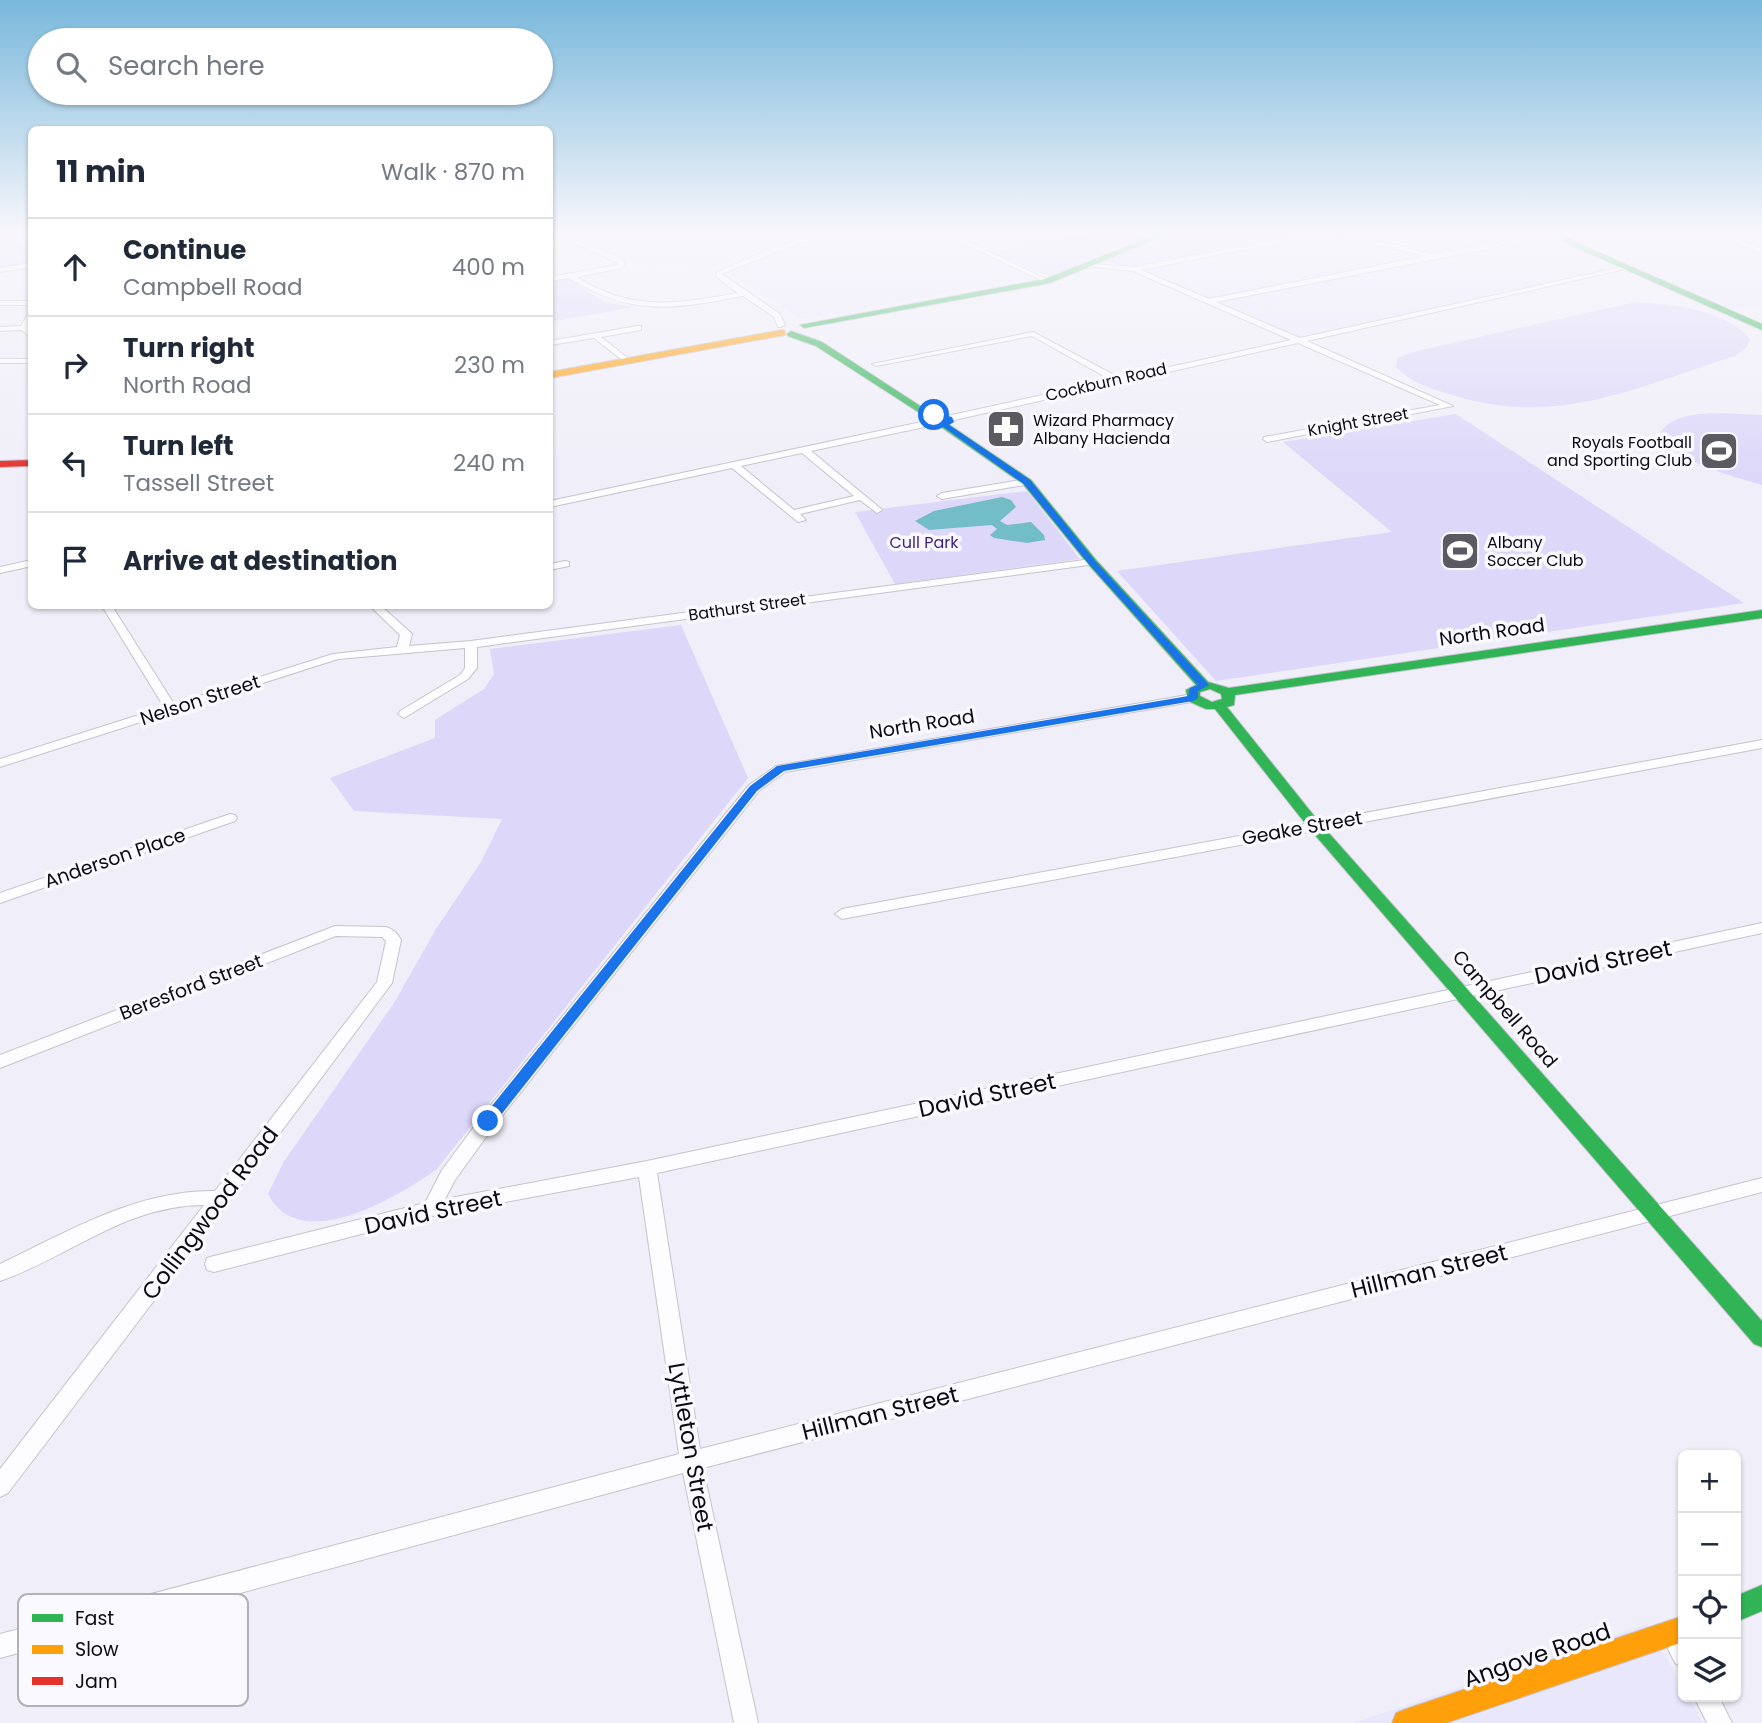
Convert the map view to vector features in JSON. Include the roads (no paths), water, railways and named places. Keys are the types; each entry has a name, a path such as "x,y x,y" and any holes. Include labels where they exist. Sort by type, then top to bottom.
{"main road":[{"path":"553,374 791,327 871,314"},
{"path":"1738,314 1762,325"},
{"path":"791,327 928,419 947,421 1027,482 1199,692 1203,704 1219,706 1229,702 1228,692 1199,692"},
{"path":"0,464 28,463"},
{"name":"North Road","path":"1228,692 1762,614"},
{"name":"Campbell Road","path":"1219,706 1314,825 1762,1337"},
{"path":"1741,1607 1762,1598"},
{"name":"Angove Road","path":"1406,1723 1677,1631"}],"street":[{"path":"773,314 791,327"},
{"path":"1239,314 1297,340"},
{"name":"Cockburn Road","path":"947,421 1414,314"},
{"path":"24,328 28,321"},
{"path":"0,329 24,328"},
{"path":"24,328 28,332"},
{"path":"553,342 638,328"},
{"path":"876,364 1033,334 1118,380"},
{"path":"595,335 626,361"},
{"name":"Knight Street","path":"1267,439 1449,406 1297,340"},
{"path":"0,361 28,361"},
{"path":"553,503 928,419"},
{"path":"803,449 877,510"},
{"path":"733,464 801,520"},
{"path":"942,496 1027,482"},
{"path":"792,513 862,497"},
{"name":"Bathurst Street","path":"402,651 1092,562"},
{"path":"0,570 28,564"},
{"path":"553,566 565,564"},
{"path":"109,609 171,709"},
{"path":"378,609 405,634 402,651"},
{"path":"404,714 464,677 471,668 471,644"},
{"name":"Nelson Street","path":"0,763 337,656 402,651"},
{"name":"North Road","path":"431,1209 448,1175 488,1121 754,789 781,769 1199,692"},
{"name":"Geake Street","path":"842,914 1762,744"},
{"name":"Anderson Place","path":"0,898 230,818"},
{"name":"David Street","path":"214,1264 431,1209 647,1168 1762,928"},
{"name":"Beresford Street","path":"0,1062 335,930 386,932"},
{"name":"Collingwood Road","path":"0,1486 384,982 394,940 386,932"},
{"name":"Lyttleton Street","path":"647,1168 691,1461 746,1723"},
{"name":"Hillman Street","path":"197,1594 691,1461 1762,1185"},
{"path":"0,1273 129,1212 199,1196 222,1198"},
{"name":"Hillman Street","path":"0,1647 18,1642"},
{"path":"1709,1702 1720,1723"}],"water":[{"path":"1002,497 1011,500 1016,507 1000,521 1007,525 1031,522 1044,535 1045,540 1027,543 994,538 990,535 997,529 992,525 929,530 915,521 934,511"}],"place":[{"name":"Wizard Pharmacy Albany Hacienda","path":"1006,429"},
{"name":"Royals Football and Sporting Club","path":"1719,451"},
{"name":"Albany Soccer Club","path":"1460,551"}],"park label":[{"name":"Cull Park","path":"924,542"}]}
